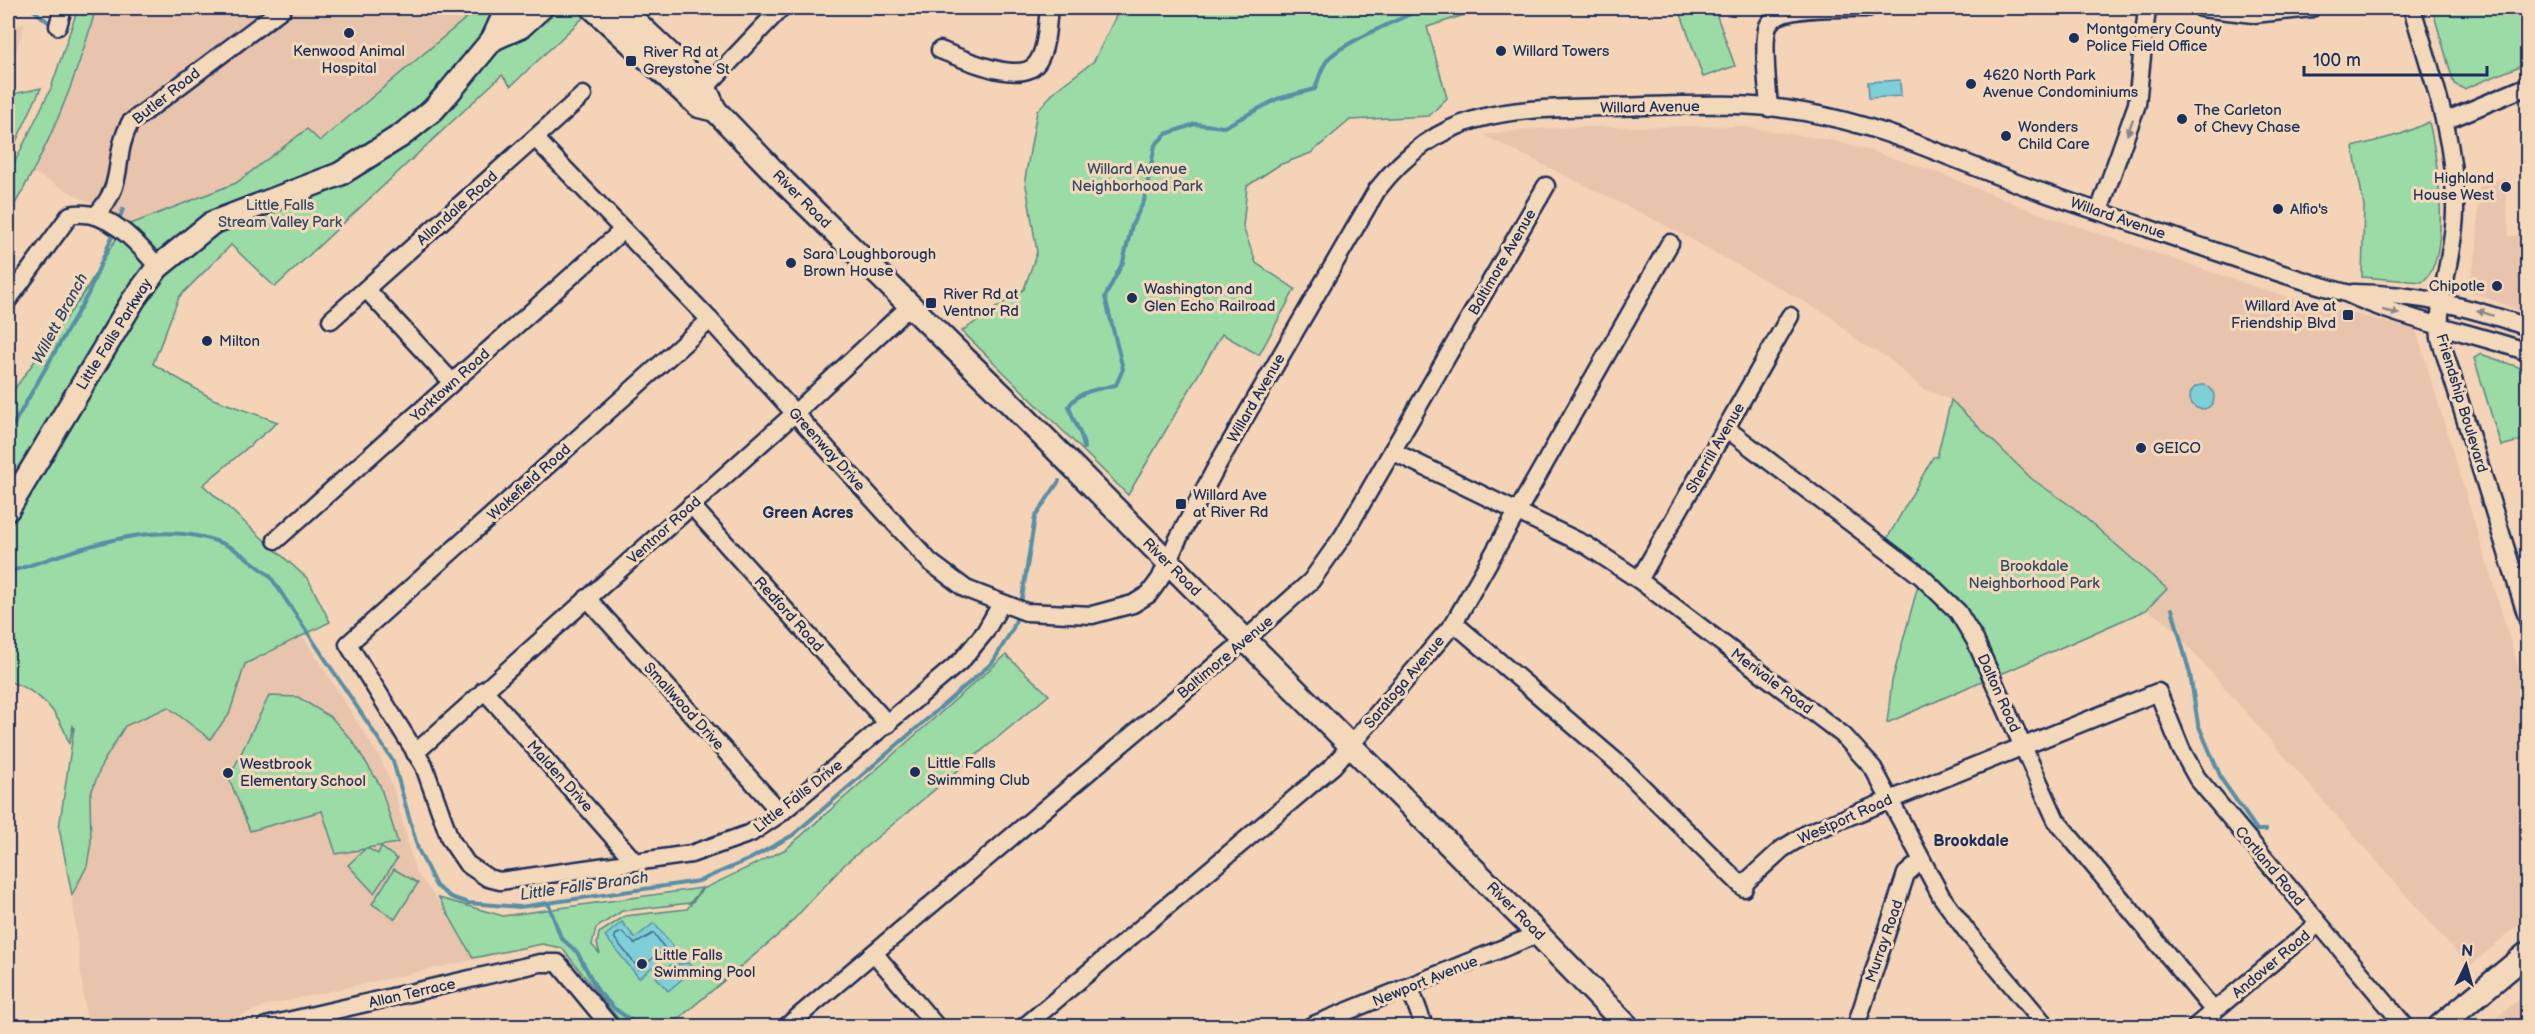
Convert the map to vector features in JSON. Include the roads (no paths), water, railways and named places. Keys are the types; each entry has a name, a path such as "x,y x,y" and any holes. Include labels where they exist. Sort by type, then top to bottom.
{"main road":[{"name":"Little Falls Parkway","path":"8,509 134,299 158,267 189,238 212,223 340,174 382,148 433,110 493,39 504,15 512,8"},
{"name":"Little Falls Parkway","path":"493,39 520,27 542,8"},
{"name":"River Road","path":"593,8 699,106 715,110"},
{"name":"River Road","path":"625,10 705,88 715,110 785,183 911,305 1539,934 1627,1026"},
{"path":"643,54 659,61 690,90 705,88"},
{"path":"2440,1026 2528,953"}],"street":[{"path":"58,26 63,8"},
{"name":"Butler Road","path":"108,223 109,200 119,176 121,141 130,123 283,8"},
{"path":"705,88 781,8"},
{"path":"940,50 971,62 1021,73 1031,69 1042,52 1049,8"},
{"path":"1769,108 1766,34 1774,17 1789,10 1868,8"},
{"path":"2099,211 2137,104 2147,8"},
{"path":"2201,8 2254,14 2312,8"},
{"name":"Friendship Boulevard","path":"2412,8 2445,121 2453,164 2456,210 2453,247 2439,325 2442,345 2528,620"},
{"path":"2445,121 2528,86"},
{"name":"Allandale Road","path":"331,320 583,95"},
{"name":"Willard Avenue","path":"1167,562 1219,462 1383,182 1416,150 1462,123 1508,111 1673,106 1769,108 1816,114 1891,133 2010,180 2346,293 2382,310 2528,352"},
{"name":"Greenway Drive","path":"535,138 710,320 930,562 966,589 1013,608 1092,615 1125,607 1149,594 1160,579 1167,562"},
{"name":"Baltimore Avenue","path":"787,1026 1293,599 1317,573 1343,536 1546,186"},
{"path":"8,300 64,220 76,213 108,223 158,267"},
{"name":"Yorktown Road","path":"276,540 623,230"},
{"name":"Saratoga Avenue","path":"1024,1026 1333,766 1454,623 1670,243"},
{"path":"366,289 452,382"},
{"name":"Willard Avenue","path":"2346,293 2414,296 2443,301 2466,306 2528,327"},
{"name":"Ventnor Road","path":"415,753 795,413 911,305"},
{"name":"Sherrill Avenue","path":"1639,580 1790,316"},
{"name":"Wakefield Road","path":"348,644 710,320"},
{"name":"Dalton Road","path":"1727,429 1945,597 1975,640 2044,796 2069,839 2214,1011"},
{"name":"Merivale Road","path":"1392,451 1586,545 1639,580 1843,735 1873,768 1941,896 1968,933 2046,1026"},
{"name":"Redford Road","path":"691,505 888,724"},
{"name":"Smallwood Drive","path":"587,598 781,813"},
{"name":"Little Falls Drive","path":"348,644 424,766 450,839 467,864 488,878 500,881 691,854 718,847 751,833 781,813 963,660 985,632 1013,608"},
{"name":"Westport Road","path":"1454,623 1619,764 1744,888 1746,882 1782,849 1808,833 1890,798 2158,692"},
{"name":"Malden Drive","path":"484,690 634,862"},
{"name":"Cortland Road","path":"2158,692 2181,749 2197,778 2405,1026"},
{"name":"Murray Road","path":"1856,1026 1906,874 1921,861"},
{"name":"Andover Road","path":"2196,1026 2318,924"},
{"name":"Newport Avenue","path":"1311,1026 1410,988 1539,934"},
{"path":"874,953 936,1026"},
{"name":"Allan Terrace","path":"266,1026 540,963 558,963 610,1026"},
{"path":"1410,988 1424,1026"}],"water":[{"path":"1900,80 1901,96 1869,98 1868,82"},
{"path":"2202,385 2210,389 2214,397 2210,405 2202,409 2194,405 2190,397 2194,389"},
{"name":"Little Falls Swimming Pool","path":"622,922 635,938 654,923 675,949 639,978 605,936"},
{"path":"688,963 694,969 668,991 656,977 671,965"}],"waterway":[{"name":"Willett Branch","path":"31,8 53,26"},
{"name":"Little Falls Branch","path":"1084,448 1082,437 1069,406 1084,393 1116,385 1123,369 1105,297 1123,262 1132,225 1144,201 1155,145 1166,134 1195,124 1224,127 1277,99 1315,89 1320,73 1328,59 1335,53 1358,39 1423,8"},
{"name":"Willett Branch","path":"118,222 123,209"},
{"name":"Willett Branch","path":"8,434 88,294 114,232"},
{"name":"Little Falls Branch","path":"1021,604 1035,517 1059,481"},
{"name":"Little Falls Branch","path":"8,572 89,546 146,534 174,533 201,537 239,552 270,576 393,761 418,849 436,886 451,897 468,903 520,907 699,881 750,859 793,835 993,662 1013,628 1018,614"},
{"path":"2172,609 2190,674 2198,724 2222,780 2257,830 2266,830"},
{"path":"548,903 561,938 577,952 598,991 615,1009 639,1026"}],"place":[{"name":"Kenwood Animal Hospital","path":"349,33"},
{"name":"Montgomery County Police Field Office","path":"2074,38"},
{"name":"Willard Towers","path":"1501,51"},
{"name":"River Rd at Greystone St","path":"631,61"},
{"name":"4620 North Park Avenue Condominiums","path":"1971,84"},
{"name":"The Carleton of Chevy Chase","path":"2182,119"},
{"name":"Wonders Child Care","path":"2006,136"},
{"name":"Highland House West","path":"2506,187"},
{"name":"Alfio's","path":"2278,209"},
{"name":"Sara Loughborough Brown House","path":"791,263"},
{"name":"Chipotle","path":"2497,286"},
{"name":"Washington and Glen Echo Railroad","path":"1132,298"},
{"name":"River Rd at Ventnor Rd","path":"931,303"},
{"name":"Willard Ave at Friendship Blvd","path":"2348,315"},
{"name":"Milton","path":"207,341"},
{"name":"GEICO","path":"2141,448"},
{"name":"Willard Ave at River Rd","path":"1181,504"},
{"name":"Little Falls Swimming Club","path":"915,772"},
{"name":"Westbrook Elementary School","path":"228,773"},
{"name":"Little Falls Swimming Pool","path":"642,964"}],"district":[{"name":"Green Acres","path":"808,512"},
{"name":"Brookdale","path":"1971,840"}],"park label":[{"name":"Willard Avenue Neighborhood Park","path":"1137,178"},
{"name":"Little Falls Stream Valley Park","path":"280,214"},
{"name":"Brookdale Neighborhood Park","path":"2034,574"}]}
